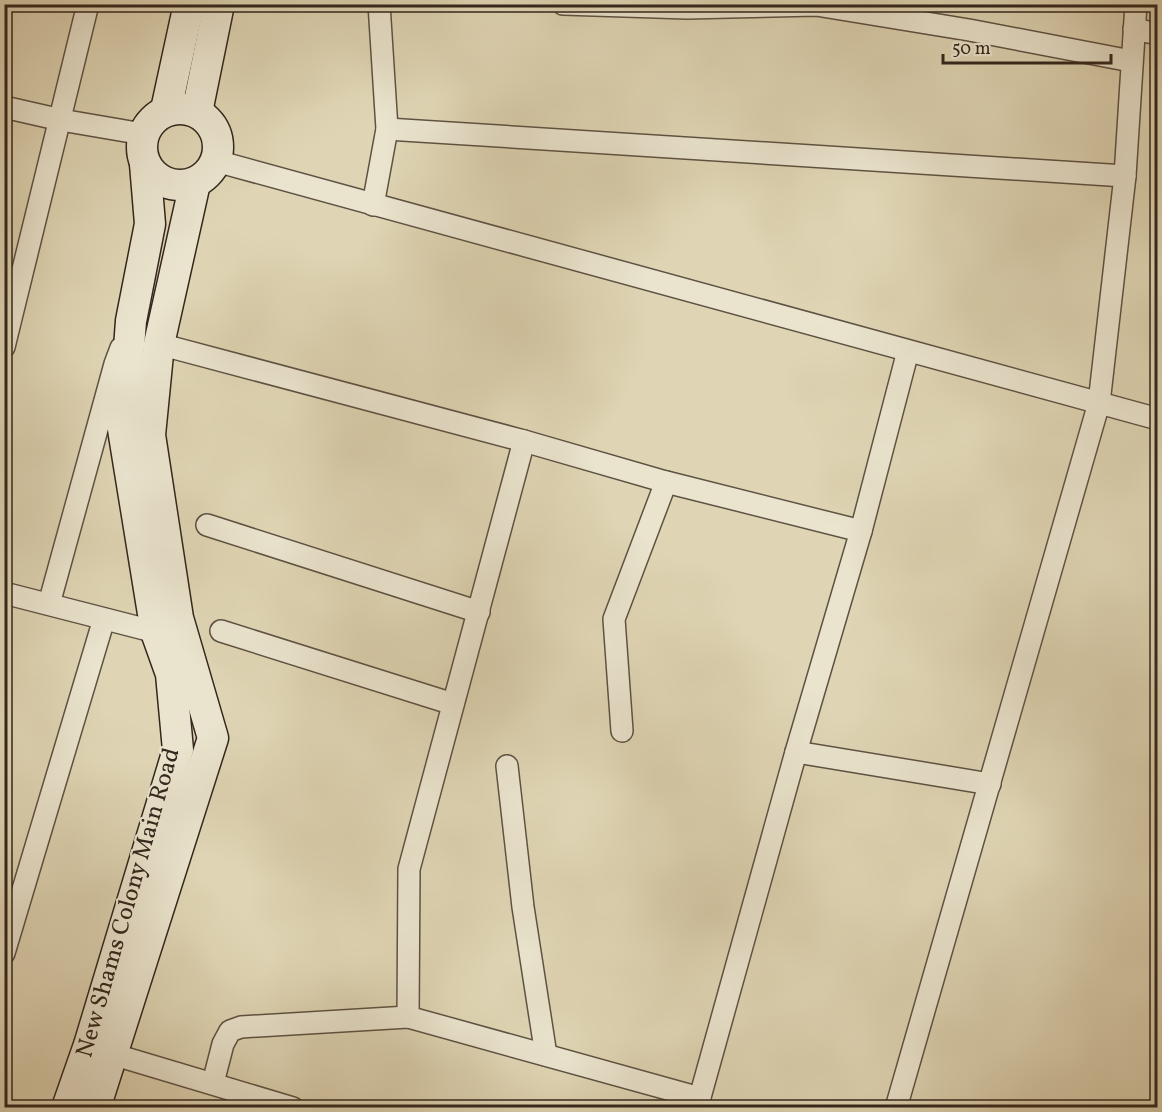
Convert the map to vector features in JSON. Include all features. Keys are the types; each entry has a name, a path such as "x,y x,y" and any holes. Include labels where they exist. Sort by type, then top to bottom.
{"main road":[{"path":"166,110 189,4"},
{"path":"198,112 219,4"},
{"path":"182,108 198,112 209,121 216,133 219,147 216,161 208,174 195,183 176,185 158,178 145,164 141,149 143,134 152,119 166,110 182,108"},
{"name":"New Shams Colony Main Road","path":"68,1107 89,1045 178,750 171,674 156,632 123,429 131,321 150,224 145,164"},
{"name":"New Shams Colony Main Road","path":"95,1107 213,738 178,618 150,435 159,344 195,183"}],"street":[{"path":"4,347 88,4"},
{"path":"373,205 387,129 380,4"},
{"path":"563,4 816,5 969,30 1131,61"},
{"path":"896,1107 1099,403 1125,176 1136,4"},
{"path":"1134,29 1158,34"},
{"path":"4,107 61,120 143,134"},
{"path":"387,129 1125,176"},
{"path":"216,161 1158,419"},
{"path":"49,604 115,364 131,321"},
{"path":"159,344 524,441 666,482 861,531"},
{"path":"213,1083 223,1044 230,1032 241,1027 408,1017 546,1055 699,1103 796,752 861,531 908,351"},
{"path":"408,1017 409,869 524,441"},
{"path":"622,731 614,619 666,482"},
{"path":"207,525 478,612"},
{"path":"4,593 156,632"},
{"path":"4,953 104,619"},
{"path":"221,631 453,704"},
{"path":"796,752 990,784"},
{"path":"507,766 523,907 546,1055"},
{"path":"112,1054 293,1107"}]}
